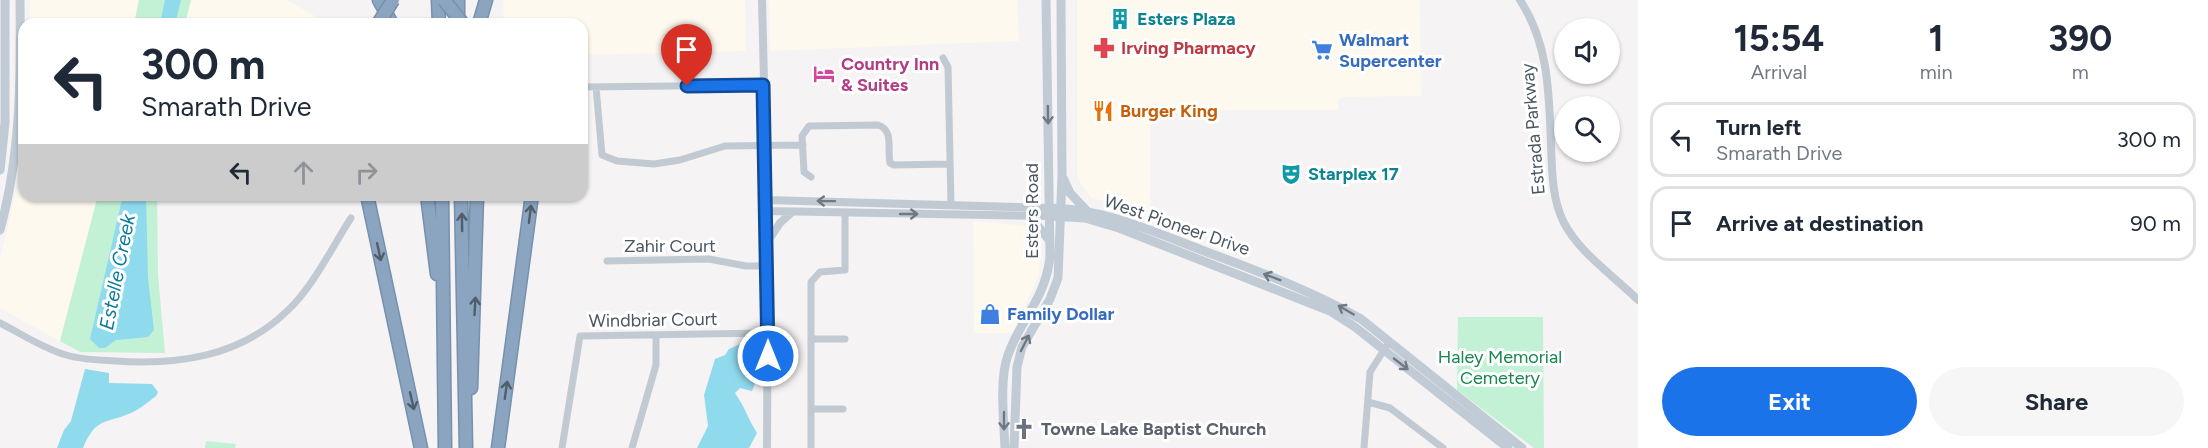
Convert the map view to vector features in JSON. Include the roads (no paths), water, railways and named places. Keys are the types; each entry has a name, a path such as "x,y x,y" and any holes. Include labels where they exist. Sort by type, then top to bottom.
{"highway":[{"path":"379,0 390,18"},
{"path":"382,18 393,0"},
{"path":"438,0 439,18"},
{"path":"444,0 458,18"},
{"path":"458,0 458,18"},
{"path":"481,18 486,0"},
{"path":"368,201 421,448"},
{"path":"428,201 444,314"},
{"path":"442,201 445,448"},
{"path":"461,201 466,448"},
{"path":"466,427 473,370 477,201"},
{"path":"498,448 531,201"}],"main road":[{"path":"5,0 3,24 4,142 0,169 14,172"},
{"path":"20,0 20,18"},
{"name":"Esters Road","path":"1014,448 1005,362 1044,286 1048,272 1050,241 1046,0"},
{"name":"Esters Road","path":"1005,448 1009,400 1023,347 1050,299 1058,278 1062,212 1061,0"},
{"path":"1047,46 1054,75 1061,85"},
{"path":"5,49 18,49"},
{"path":"1048,86 1061,85"},
{"path":"0,230 14,172 18,131"},
{"path":"1060,239 1069,226 1087,215 1070,193 1062,176"},
{"name":"West Pioneer Drive","path":"1049,212 1122,221 1299,286 1361,319 1386,346 1505,444 1519,447"},
{"path":"1029,215 1050,241"}],"street":[{"path":"762,0 768,242 767,448"},
{"name":"Estrada Parkway","path":"1520,0 1542,47 1549,86 1551,170 1559,212 1581,246 1638,300"},
{"path":"944,58 948,67 951,205"},
{"path":"588,87 763,85"},
{"path":"596,87 602,155 617,161 654,164 680,160 725,146 803,145"},
{"path":"811,177 804,172 802,133 809,126 878,125 888,132 890,163 894,165 949,164"},
{"name":"West Pioneer Drive","path":"766,200 976,205 1049,212"},
{"path":"811,448 811,282 820,272 845,270 845,214 848,209 892,207 901,203"},
{"path":"936,215 939,212 976,205"},
{"name":"West Pioneer Drive","path":"766,211 936,215 1029,215 1049,212"},
{"path":"768,242 780,223 792,212"},
{"path":"0,323 47,348 83,359 172,362 211,355 227,350 262,331 287,312 351,218"},
{"name":"Zahir Court","path":"607,261 709,259 746,266 768,266"},
{"name":"Windbriar Court","path":"562,448 580,336 768,333"},
{"path":"632,448 656,365 656,335"},
{"path":"811,339 845,339"},
{"path":"1364,448 1371,368 1386,346"},
{"path":"1368,402 1390,408 1443,448"},
{"path":"811,409 843,409"}],"water":[{"path":"165,0 181,0 176,18 161,18"},
{"name":"Estelle Creek","path":"122,201 146,201 148,278 154,330 148,337 116,340 105,348 99,348 90,339"},
{"path":"745,342 754,360 756,379 752,391 740,388 735,393 757,433 749,448 697,448 708,426 704,395 715,359"},
{"path":"85,369 109,373 109,383 152,384 158,392 156,396 134,411 97,426 83,448 57,448 64,430 71,421"}],"place":[{"name":"Esters Plaza","path":"1120,19"},
{"name":"Irving Pharmacy","path":"1104,48"},
{"name":"Walmart Supercenter","path":"1322,50"},
{"name":"Country Inn & Suites","path":"824,74"},
{"name":"Burger King","path":"1103,111"},
{"name":"Starplex 17","path":"1291,174"},
{"name":"Family Dollar","path":"990,314"},
{"name":"Towne Lake Baptist Church","path":"1024,429"}],"park label":[{"name":"Haley Memorial Cemetery","path":"1500,367"}]}
